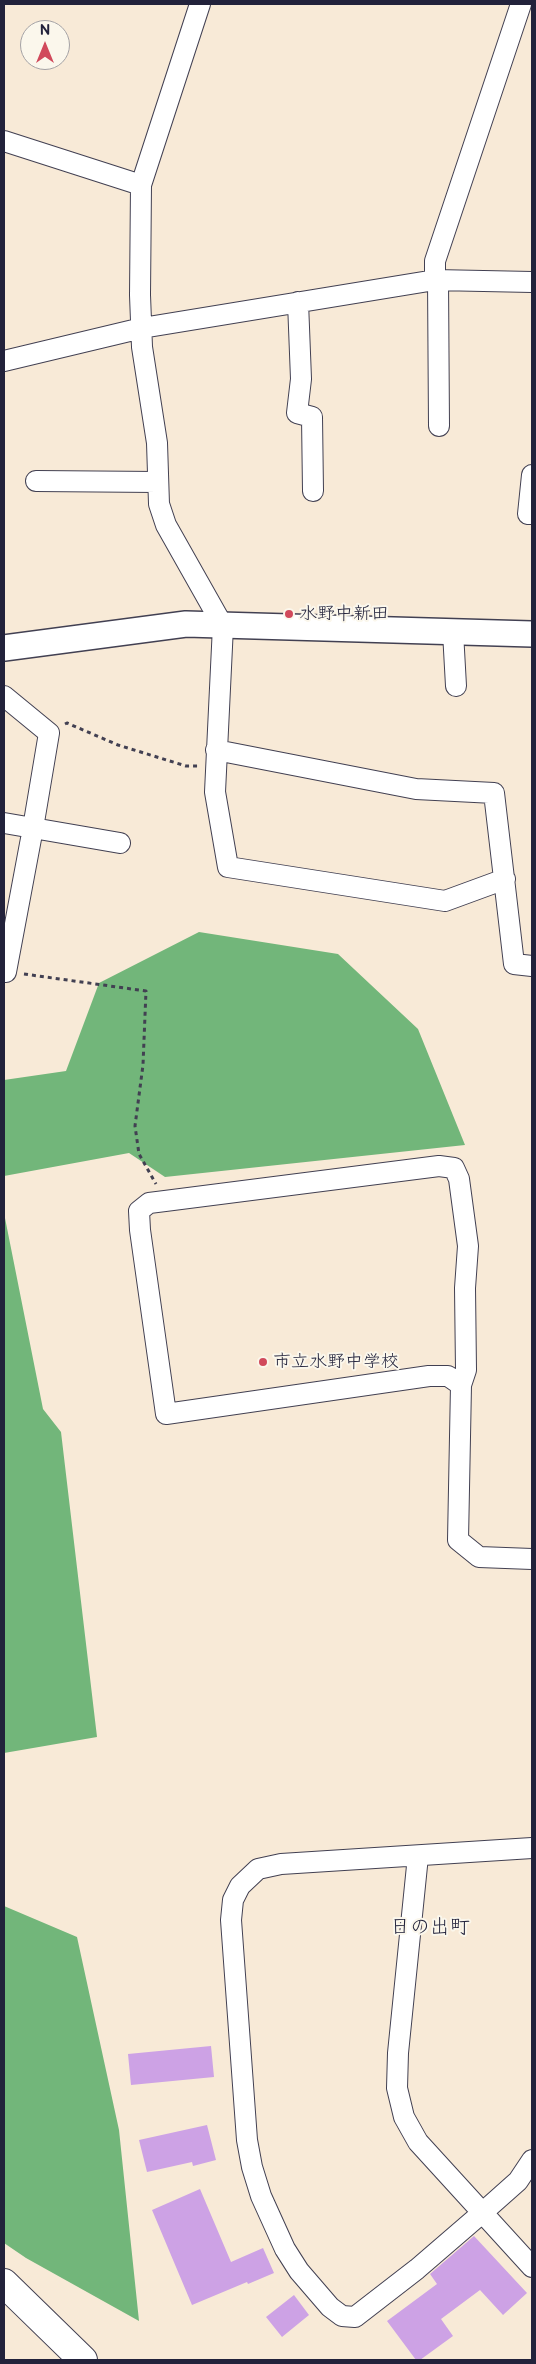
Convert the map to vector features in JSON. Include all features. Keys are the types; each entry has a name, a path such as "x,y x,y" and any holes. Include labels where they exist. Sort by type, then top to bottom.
{"highway":[{"path":"4,2283 83,2360"}],"main road":[{"path":"4,648 186,624 532,634"}],"street":[{"path":"200,4 141,185 140,286 142,347 157,443 159,504 166,525 224,626 215,792 228,867 445,900 505,879"},
{"path":"439,426 435,261 521,4"},
{"path":"4,141 141,185"},
{"path":"4,361 142,328 436,280 532,282"},
{"path":"298,302 301,379 297,413 312,417 313,490"},
{"path":"532,475 528,514 532,514"},
{"path":"36,481 157,482"},
{"path":"453,632 456,686"},
{"path":"4,696 49,733 5,972"},
{"path":"216,758 416,789 494,792 514,964 532,966"},
{"path":"4,823 120,844"},
{"path":"461,1385 448,1376 429,1376 166,1414 140,1230 139,1210 149,1204 165,1201 430,1167 454,1168 459,1179 468,1246 465,1288 466,1370 461,1385 458,1540 479,1557 532,1559"},
{"path":"532,1848 281,1864 258,1869 240,1886 233,1900 231,1920 247,2140 261,2196 285,2249 305,2278 330,2307 342,2316 355,2317 417,2269 482,2213 518,2181 532,2160"},
{"path":"418,1856 398,2053 397,2088 404,2117 418,2142 532,2267"}],"path":[{"path":"49,733 67,723 118,745 186,766 216,758"},
{"path":"5,972 146,991 143,1065 135,1126 139,1154 165,1201"}],"green space":[{"path":"199,932 338,954 418,1029 465,1145 165,1177 129,1153 4,1176 4,1080 66,1071 99,983"},
{"path":"4,1213 43,1409 61,1432 97,1737 4,1753"},
{"path":"4,1906 77,1937 119,2130 139,2321 26,2258 4,2243"}],"building":[{"path":"211,2046 214,2077 131,2085 128,2054"},
{"path":"207,2125 216,2160 193,2166 192,2162 147,2172 139,2140"},
{"path":"200,2189 231,2262 263,2248 274,2273 192,2305 152,2210"},
{"path":"474,2236 527,2293 503,2315 480,2290 441,2319 453,2336 420,2360 416,2360 387,2321 437,2284 430,2274"},
{"path":"294,2295 309,2315 282,2337 266,2317"}],"place":[{"name":"水野中新田","path":"289,614"},
{"name":"市立水野中学校","path":"263,1362"}],"district":[{"name":"日の出町","path":"430,1928"}]}
